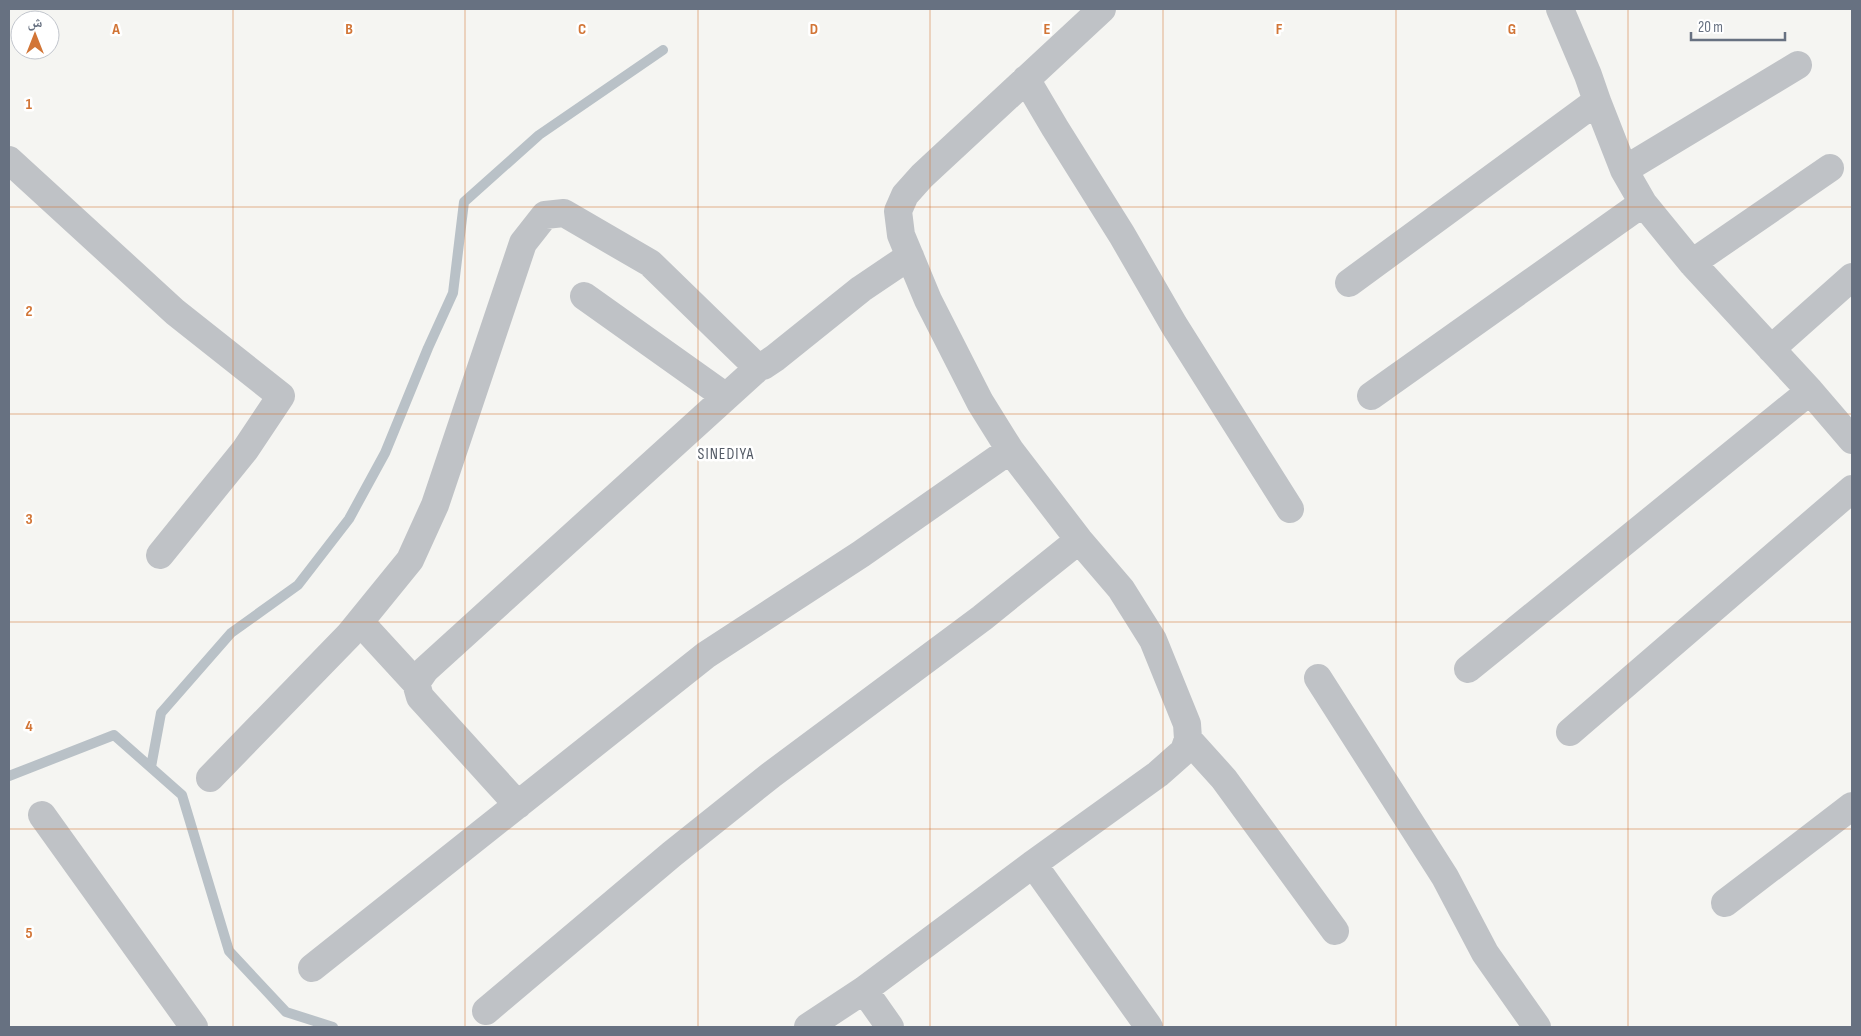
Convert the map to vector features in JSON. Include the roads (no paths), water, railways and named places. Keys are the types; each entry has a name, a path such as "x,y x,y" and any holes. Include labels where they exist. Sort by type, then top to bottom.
{"street":[{"path":"808,1027 864,990 1158,774 1184,751 1188,739 1187,724 1153,640 1121,589 1079,540 1010,450 980,402 928,300 901,235 898,211 905,195 922,176 1102,9"},
{"path":"1560,9 1588,75 1624,170 1643,203 1692,263 1810,391 1852,440"},
{"path":"1624,170 1798,65"},
{"path":"1026,79 1054,128 1122,235 1180,334 1290,509"},
{"path":"1349,283 1597,101"},
{"path":"9,160 175,312 281,396 244,450 160,555"},
{"path":"1692,263 1830,168"},
{"path":"1371,396 1643,203"},
{"path":"210,778 350,635 410,560 435,504 523,243 545,215 564,213 650,263 741,353 755,366 759,367"},
{"path":"416,683 424,670 759,367 776,358 860,289 910,256"},
{"path":"1771,349 1852,277"},
{"path":"584,296 726,397"},
{"path":"1468,669 1810,391"},
{"path":"312,968 706,655 861,554 1010,450"},
{"path":"1570,732 1852,490"},
{"path":"486,1010 672,854 770,775 982,618 1079,540"},
{"path":"360,622 416,683 420,697 518,805"},
{"path":"1318,678 1445,877 1485,952 1537,1027"},
{"path":"1188,739 1224,779 1335,931"},
{"path":"1725,903 1852,806"},
{"path":"42,815 194,1027"},
{"path":"1033,864 1149,1027"},
{"path":"864,990 890,1027"}],"waterway":[{"path":"151,767 161,713 231,633 298,585 349,519 385,453 453,293 464,202 539,135 663,50"},
{"path":"9,776 114,735 182,795 229,951 286,1012 333,1027"}],"district":[{"name":"SINEDIYA","path":"726,453"}]}
